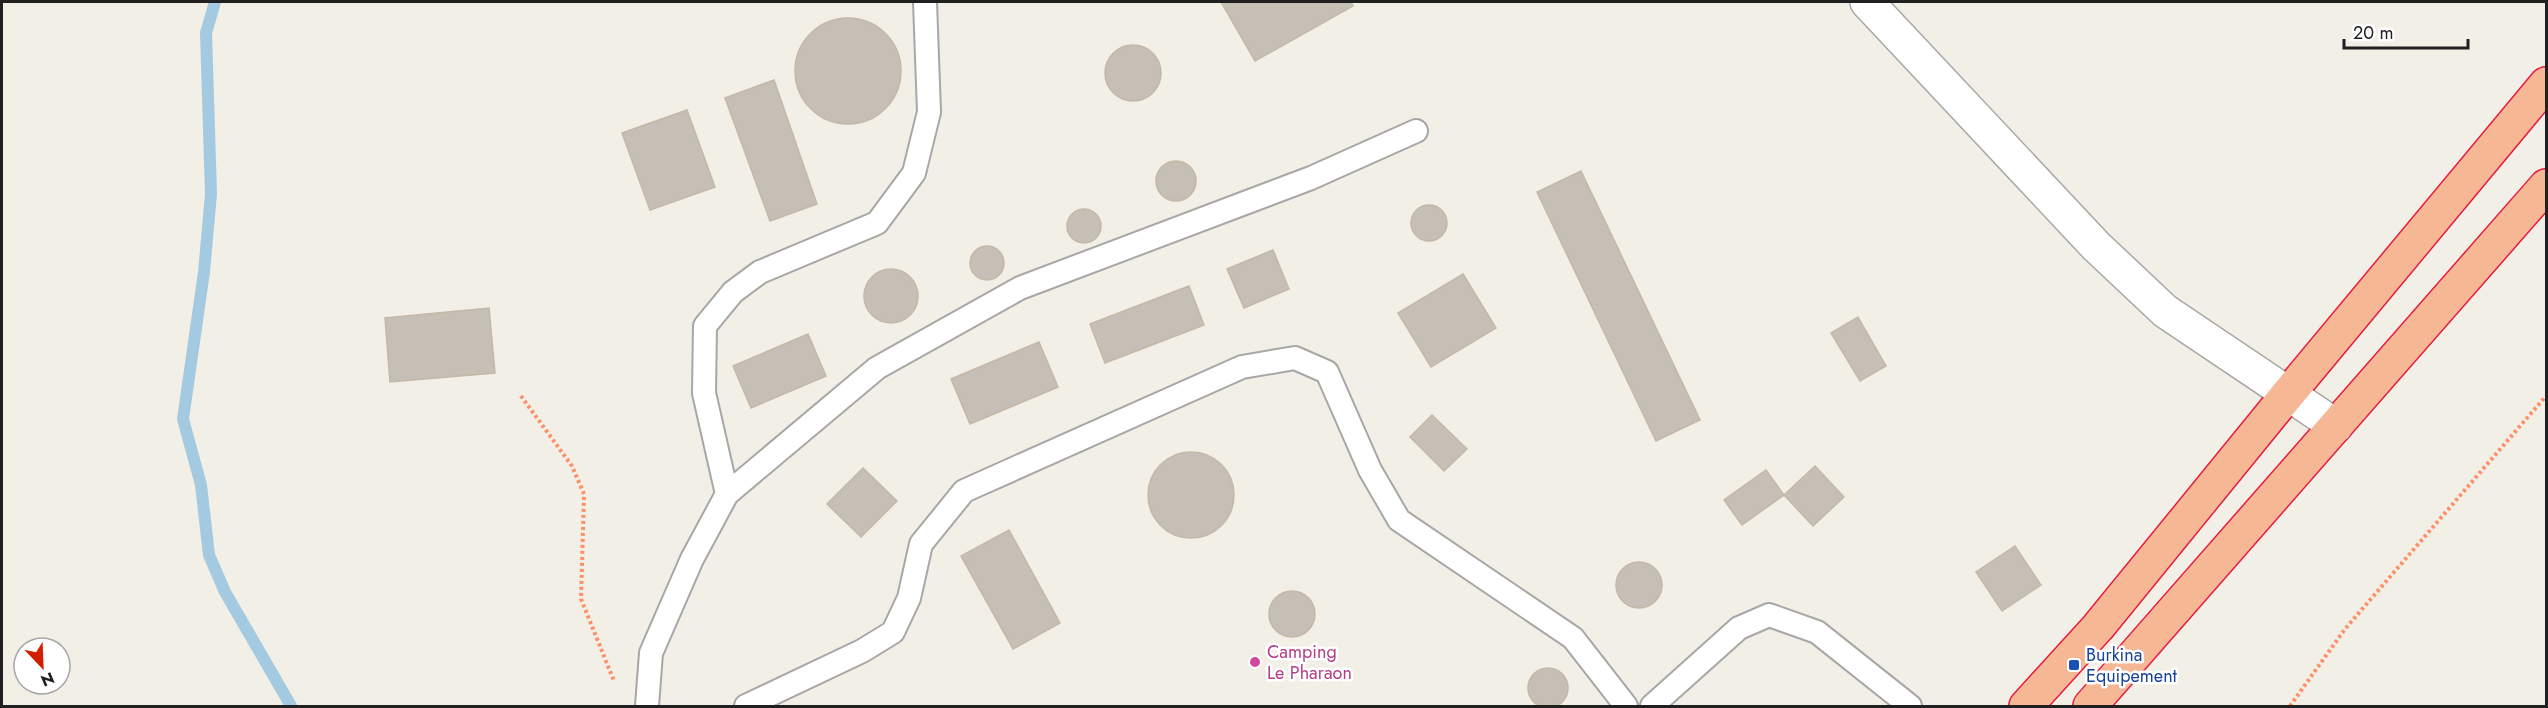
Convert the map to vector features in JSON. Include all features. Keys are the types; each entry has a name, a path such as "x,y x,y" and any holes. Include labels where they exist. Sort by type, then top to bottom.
{"highway":[{"path":"2026,706 2098,627 2288,394 2547,84"},
{"path":"2090,706 2547,186"}],"street":[{"path":"1867,2 2096,246 2156,303 2336,426"}],"lane":[{"path":"727,494 704,393 705,326 733,292 760,272 877,224 914,172 929,112 925,2"},
{"path":"647,706 651,653 692,560 727,494 877,368 1020,288 1311,178 1416,131"},
{"path":"746,706 862,651 893,632 909,598 921,544 964,490 1242,367 1295,358 1326,372 1370,470 1399,520 1573,638 1626,706"},
{"path":"1652,706 1739,628 1769,615 1817,632 1910,706"}],"path":[{"path":"521,396 572,466 584,494 581,599 616,685"},
{"path":"2290,706 2345,629 2547,396"}],"building":[{"path":"1221,2 1351,2 1353,6 1255,61"},
{"path":"848,18 868,22 886,33 897,51 901,71 897,91 886,109 868,120 848,124 828,120 810,109 799,91 795,71 799,51 810,33 828,22"},
{"path":"1127,45 1139,45 1149,49 1157,57 1161,73 1157,89 1149,97 1139,101 1127,101 1117,97 1109,89 1105,79 1105,67 1109,57 1117,49"},
{"path":"774,80 817,204 770,221 725,98"},
{"path":"687,110 715,187 650,210 622,133"},
{"path":"1176,161 1190,167 1196,181 1190,195 1176,201 1162,195 1156,181 1162,167"},
{"path":"1581,171 1700,420 1656,441 1537,192"},
{"path":"1429,205 1441,211 1447,223 1441,235 1429,241 1417,235 1411,223 1417,211"},
{"path":"1084,209 1096,214 1101,226 1096,238 1084,243 1072,238 1067,226 1072,214"},
{"path":"987,246 999,251 1004,263 999,275 987,280 975,275 970,263 975,251"},
{"path":"1273,250 1289,289 1244,308 1227,269"},
{"path":"891,269 901,271 910,277 916,286 918,296 916,306 910,315 901,321 891,323 881,321 872,315 866,306 864,296 866,286 872,277 881,271"},
{"path":"1463,274 1496,328 1431,367 1398,313"},
{"path":"1189,286 1204,325 1105,363 1090,324"},
{"path":"489,308 495,373 390,382 385,318"},
{"path":"1858,317 1886,366 1860,381 1831,333"},
{"path":"808,334 826,376 751,408 733,366"},
{"path":"1039,342 1058,387 970,424 951,379"},
{"path":"1432,415 1467,449 1444,471 1410,437"},
{"path":"1191,452 1215,459 1227,471 1234,495 1227,519 1215,531 1191,538 1167,531 1155,519 1148,495 1155,471 1167,459"},
{"path":"1815,466 1844,497 1813,526 1784,495"},
{"path":"863,468 897,501 861,537 827,504"},
{"path":"1766,470 1784,495 1742,525 1724,500"},
{"path":"1009,530 1060,623 1013,649 961,556"},
{"path":"2015,546 2041,585 2002,611 1976,572"},
{"path":"1639,562 1655,569 1662,585 1655,601 1639,608 1623,601 1616,585 1623,569"},
{"path":"1292,591 1301,592 1309,597 1314,605 1314,623 1309,631 1301,636 1292,637 1283,636 1275,631 1270,623 1269,614 1270,605 1275,597 1283,592"},
{"path":"1548,668 1556,669 1562,674 1567,680 1567,696 1562,702 1556,707 1548,708 1540,707 1534,702 1529,696 1528,688 1529,680 1534,674 1540,669"}],"waterway":[{"path":"215,2 206,33 211,194 204,272 183,419 201,485 209,555 225,592 291,706"}],"place":[{"name":"Camping Le Pharaon","path":"1255,662"},
{"name":"Burkina Equipement","path":"2074,665"}]}
